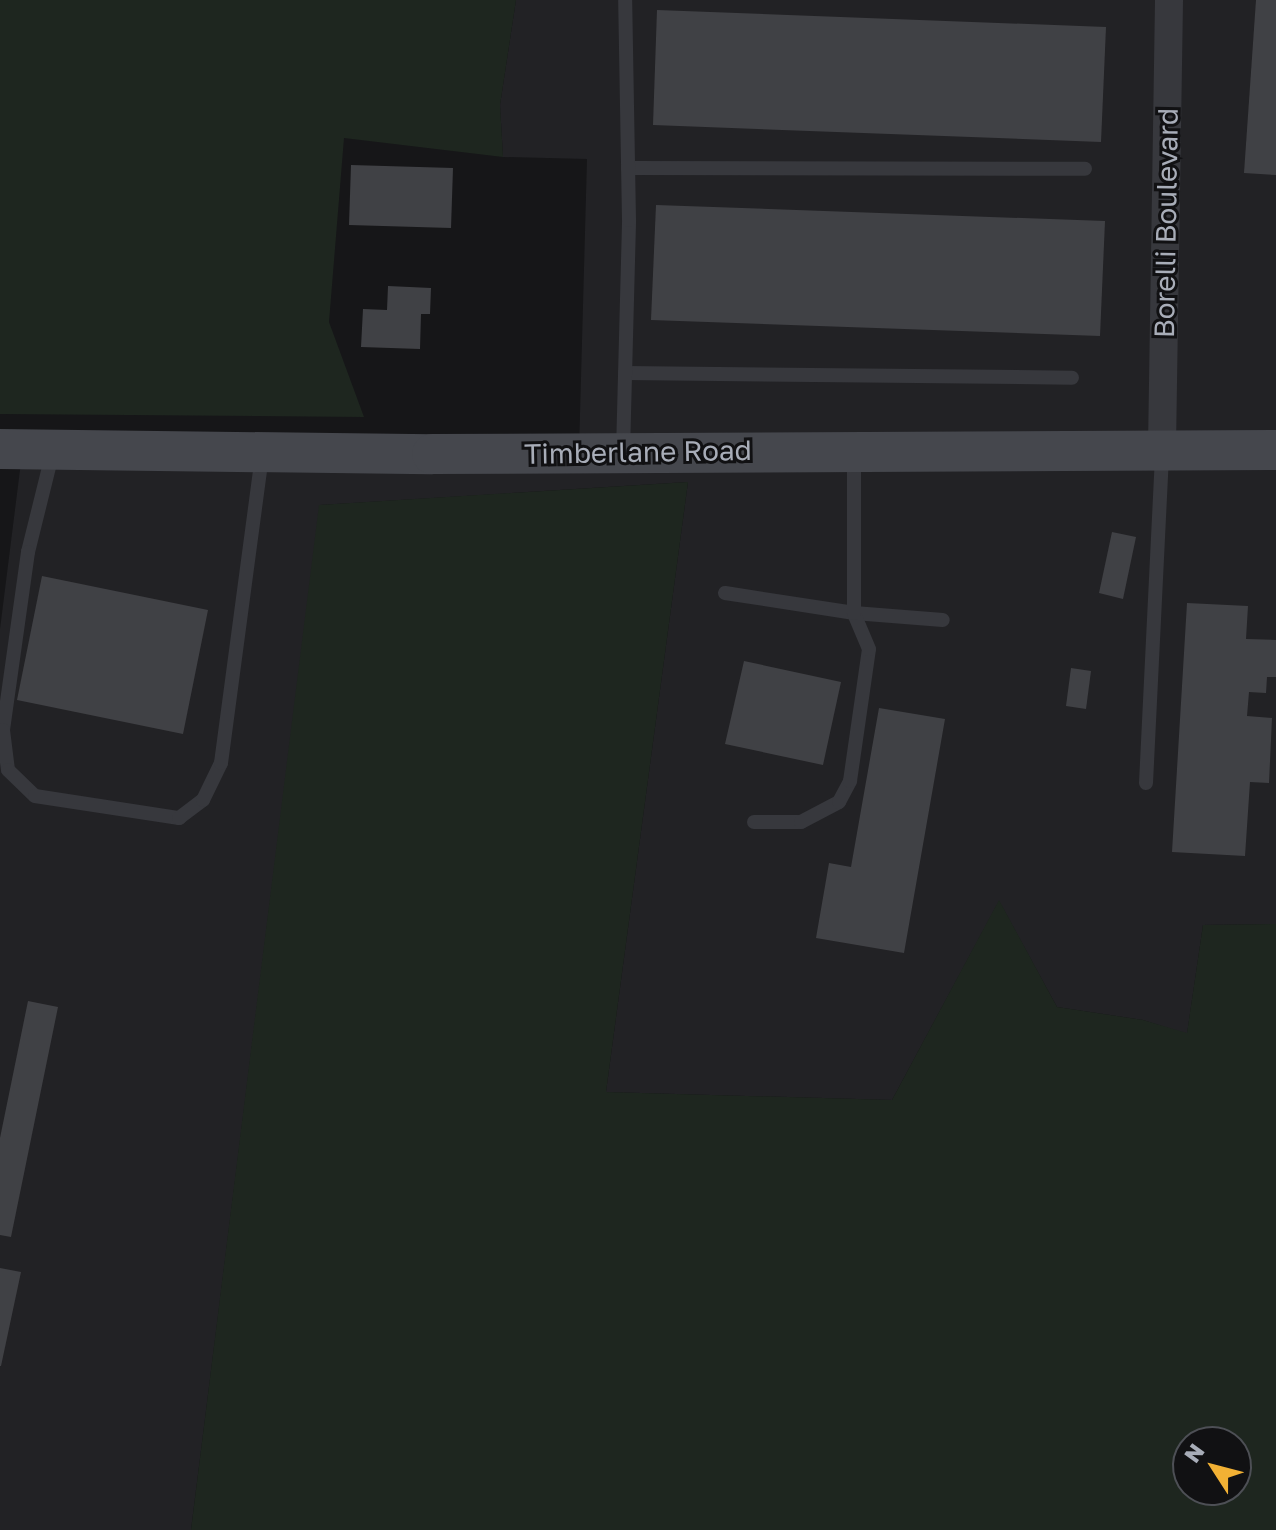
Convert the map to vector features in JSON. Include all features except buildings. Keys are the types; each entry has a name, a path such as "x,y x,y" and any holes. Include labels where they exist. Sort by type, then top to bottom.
{"street":[{"name":"Borelli Boulevard","path":"1162,447 1169,0"},
{"name":"Timberlane Road","path":"0,449 623,452 1162,447 1276,450"}],"lane":[{"path":"623,452 628,168 625,0"},
{"path":"628,168 1085,169"},
{"path":"625,373 1072,378"},
{"path":"1146,783 1162,447"},
{"path":"754,822 801,822 839,802 850,781 869,649 854,613 854,450"},
{"path":"53,451 28,552 3,730 8,770 35,796 179,818 203,800 221,763 262,452"},
{"path":"725,593 854,613 943,620"}],"shaded area":[{"path":"0,0 516,0 500,105 503,157 344,138 329,322 364,417 0,414"},
{"path":"516,0 1276,0 1276,924 1203,925 1187,1034 1143,1020 1057,1007 999,901 892,1100 606,1092 688,482 320,505 191,1530 0,1530 0,629 23,446 579,451 587,159 503,157 500,105"},
{"path":"688,482 606,1092 892,1100 999,900 1057,1007 1143,1020 1187,1033 1203,925 1276,924 1276,1530 191,1530 319,505"}]}
